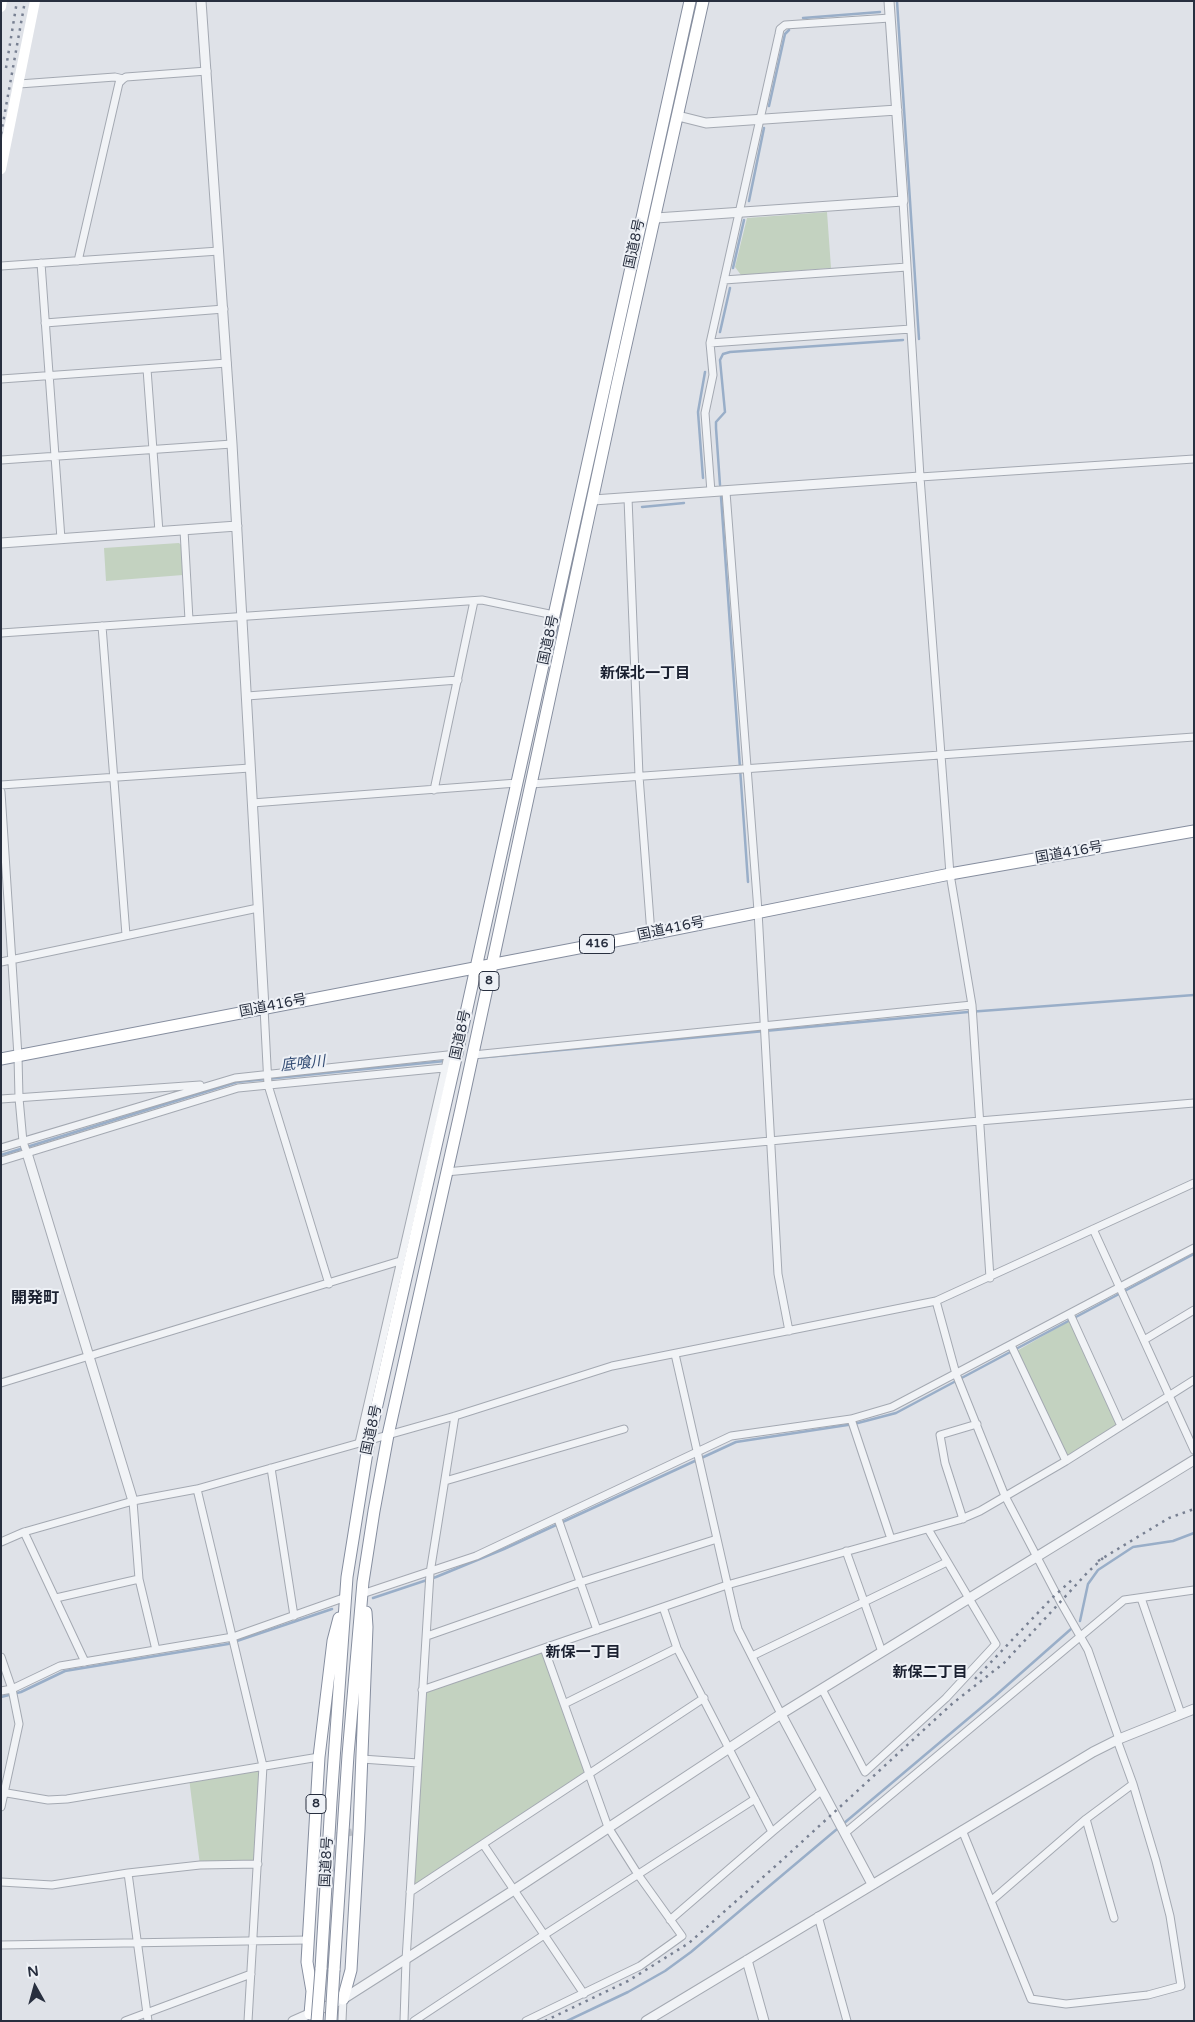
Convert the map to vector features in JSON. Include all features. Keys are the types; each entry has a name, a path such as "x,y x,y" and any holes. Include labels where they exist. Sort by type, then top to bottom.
{"highway":[{"name":"国道8号","path":"312,2018 321,1969 346,1597 364,1442 450,1067 476,968 690,1"},
{"name":"国道8号","path":"331,2021 348,1755 363,1590 388,1435 703,1"},
{"name":"国道416号","path":"1,1059 651,934 950,874 1194,830"},
{"name":"8","path":"343,1999 350,1970 356,1830 362,1759 367,1627 363,1590"},
{"name":"8","path":"312,2018 312,1991 307,1962 319,1840 319,1757 333,1641 346,1597"}],"main road":[{"path":"1,8 2,1"},
{"path":"1,169 35,1"}],"street":[{"path":"201,1 224,309 243,616 268,1085 329,1284"},
{"path":"889,1 908,267 920,477 950,874 972,1005 990,1278"},
{"path":"711,492 705,414 713,375 710,343 780,29 785,26 890,18"},
{"path":"78,261 119,83 126,77 207,71"},
{"path":"19,84 115,77 123,79"},
{"path":"678,116 706,123 897,110"},
{"path":"656,218 903,201"},
{"path":"1,266 219,251"},
{"path":"41,263 61,539"},
{"path":"724,280 908,267"},
{"path":"46,323 224,309"},
{"path":"710,343 912,329"},
{"path":"1,380 227,363"},
{"path":"147,369 159,532"},
{"path":"1,460 232,444"},
{"path":"593,500 1194,459"},
{"path":"726,492 758,911 778,1274 788,1331"},
{"path":"628,498 640,776 651,934"},
{"path":"1,543 237,526"},
{"path":"184,530 189,620"},
{"path":"1,633 482,600 554,616"},
{"path":"434,790 474,601"},
{"path":"102,626 126,935"},
{"path":"247,696 458,680"},
{"path":"531,784 1194,737"},
{"path":"1,785 250,768"},
{"path":"252,802 517,783"},
{"path":"1,792 23,1142 133,1501 139,1578 156,1650"},
{"path":"1,962 258,908"},
{"path":"473,1055 972,1005"},
{"path":"1,1148 214,1084 267,1074 453,1055"},
{"path":"1,1161 238,1088 450,1067 400,1261 364,1442"},
{"path":"1,1099 214,1084"},
{"path":"446,1172 979,1121 1194,1104"},
{"path":"1,1542 24,1532 133,1501 197,1489 455,1416 612,1366 936,1301 990,1278 1194,1183"},
{"path":"1093,1229 1194,1450"},
{"path":"363,1590 430,1573 476,1556 697,1454 731,1436 851,1419 892,1407 1194,1248"},
{"path":"1,1383 400,1261"},
{"path":"936,1301 956,1374 1005,1496 1088,1650 1134,1784 1170,1916 1181,1986 1148,1995 1066,2004 1031,1999 962,1830"},
{"path":"1144,1340 1194,1310"},
{"path":"1070,1314 1121,1426"},
{"path":"1011,1345 1066,1461"},
{"path":"675,1354 738,1629 872,1884"},
{"path":"422,1690 727,1585 963,1519 1066,1461 1194,1380"},
{"path":"404,2021 406,1960 430,1573 455,1416"},
{"path":"851,1419 891,1539"},
{"path":"963,1519 945,1463 940,1435 977,1424"},
{"path":"445,1481 624,1429"},
{"path":"293,2021 312,2018 406,1960 822,1688 1193,1461"},
{"path":"271,1468 294,1616"},
{"path":"197,1489 263,1766 248,2021"},
{"path":"558,1519 597,1630"},
{"path":"822,1688 865,1772 946,1698 996,1644 928,1529"},
{"path":"24,1532 85,1662"},
{"path":"427,1636 581,1582 717,1539"},
{"path":"846,1551 882,1652"},
{"path":"752,1656 947,1562"},
{"path":"56,1598 139,1578"},
{"path":"845,1832 1124,1600 1194,1590"},
{"path":"1,1691 12,1689 60,1666 233,1637 346,1597"},
{"path":"1141,1598 1182,1714"},
{"path":"663,1607 676,1648 704,1698 772,1832"},
{"path":"526,2021 640,1966 682,1936 639,1876 608,1827 544,1648"},
{"path":"564,1704 676,1648"},
{"path":"1,1657 12,1689 19,1724 2,1792 1,1806"},
{"path":"410,1892 704,1698"},
{"path":"646,2021 1070,1766 1118,1740 1194,1709"},
{"path":"2,1792 48,1800 67,1799 319,1757"},
{"path":"362,1759 418,1763"},
{"path":"991,1901 1086,1819 1134,1784"},
{"path":"670,1920 822,1790"},
{"path":"414,2021 755,1800"},
{"path":"1086,1819 1114,1918"},
{"path":"483,1844 584,1994"},
{"path":"1,1882 52,1885 128,1873 200,1865 258,1864"},
{"path":"128,1873 148,2021"},
{"path":"818,1916 847,2021"},
{"path":"1,1945 308,1940"},
{"path":"747,1960 764,2021"},
{"path":"125,2021 251,1974"},
{"path":"342,2021 343,1999"}],"green space":[{"path":"827,212 831,268 741,275 735,267 747,218"},
{"path":"179,543 181,545 183,575 106,581 104,548"},
{"path":"1069,1321 1121,1426 1068,1460 1015,1352"},
{"path":"544,1648 589,1774 410,1892 422,1690"},
{"path":"260,1767 258,1864 200,1865 189,1778"}],"waterway":[{"path":"897,1 919,339"},
{"path":"803,18 880,12"},
{"path":"769,106 785,34 789,30"},
{"path":"749,201 764,128"},
{"path":"733,268 744,220"},
{"path":"720,332 730,288"},
{"path":"720,485 716,422 725,412 720,360 723,354 903,340"},
{"path":"703,478 698,412 705,372"},
{"path":"721,497 748,882"},
{"path":"642,507 684,503"},
{"path":"476,1058 968,1012 1194,995"},
{"name":"底喰川","path":"1,1155 237,1082 445,1061"},
{"path":"373,1598 436,1577 504,1549 736,1442 854,1424 896,1413 1194,1254"},
{"path":"1080,1621 1088,1584 1098,1570 1133,1547 1173,1541 1194,1533"},
{"path":"1,1697 21,1692 65,1671 228,1644 332,1609"},
{"path":"567,2021 628,1992 665,1971 691,1952 995,1696 1071,1629"}],"tunnel":[{"path":"327,1838 352,1832"}],"railway":[{"path":"6,68 17,1"},
{"path":"1,134 25,1"},
{"path":"1098,1561 1169,1518 1194,1509"},
{"path":"545,2021 628,1981 689,1943 953,1703 1004,1663 1103,1558"},
{"path":"975,1679 1052,1598 1073,1579"}],"district":[{"name":"新保北一丁目","path":"645,674"},
{"name":"開発町","path":"35,1299"},
{"name":"新保一丁目","path":"583,1653"},
{"name":"新保二丁目","path":"930,1673"}]}
